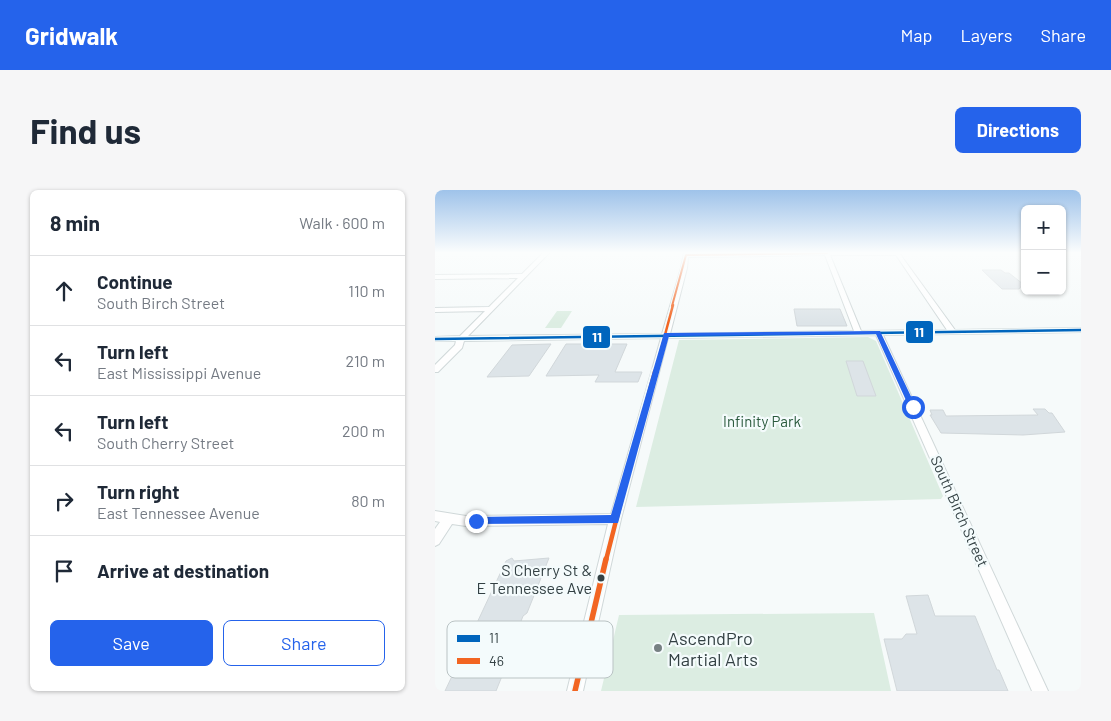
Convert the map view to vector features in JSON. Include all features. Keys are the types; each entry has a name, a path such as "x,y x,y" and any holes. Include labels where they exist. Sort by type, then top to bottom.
{"street":[{"path":"435,277 490,276"},
{"path":"435,361 451,346 461,340 523,276"},
{"path":"591,621 615,520 667,335 681,276"},
{"path":"836,276 858,332"},
{"path":"914,276 952,331"},
{"path":"435,310 491,309"},
{"path":"435,339 1081,330"},
{"name":"South Birch Street","path":"878,332 1040,691"},
{"path":"435,370 459,346 461,340"},
{"path":"435,516 466,521 615,520"},
{"path":"435,540 449,519"},
{"path":"575,691 578,678"}],"green space":[{"path":"557,311 572,311 561,328 545,328"},
{"name":"Infinity Park","path":"868,337 876,341 943,496 941,499 636,507 679,340"},
{"path":"874,613 891,691 601,691 604,678 613,678 613,640 619,615"}],"building":[{"path":"989,276 1013,276 1021,282 1019,289 1002,289"},
{"path":"794,309 840,309 847,326 797,326"},
{"path":"551,344 529,376 487,377 512,345"},
{"path":"566,344 627,344 615,372 642,372 638,382 595,382 599,375 546,376"},
{"path":"846,361 863,361 876,396 857,396"},
{"path":"1033,409 1045,409 1052,413 1065,432 1023,435 941,433 930,415 932,415 930,410 943,410 946,416 1038,415"},
{"path":"512,558 514,561 549,558 527,613 521,621 478,621 506,561"},
{"path":"928,595 935,616 975,616 997,670 999,670 1008,691 897,691 884,639 902,639 906,634 917,634 906,596"},
{"path":"451,678 501,678 496,691 445,691"}],"transit line":[{"name":"46","path":"591,621 615,519 680,276"},
{"name":"11","path":"435,339 1081,330"},
{"name":"46","path":"575,691 578,678"}],"place":[{"name":"S Cherry St & E Tennessee Ave","path":"601,578"},
{"name":"AscendPro Martial Arts","path":"658,648"}],"route":[{"path":"476,521 615,520 667,335 878,332 913,407"}]}
